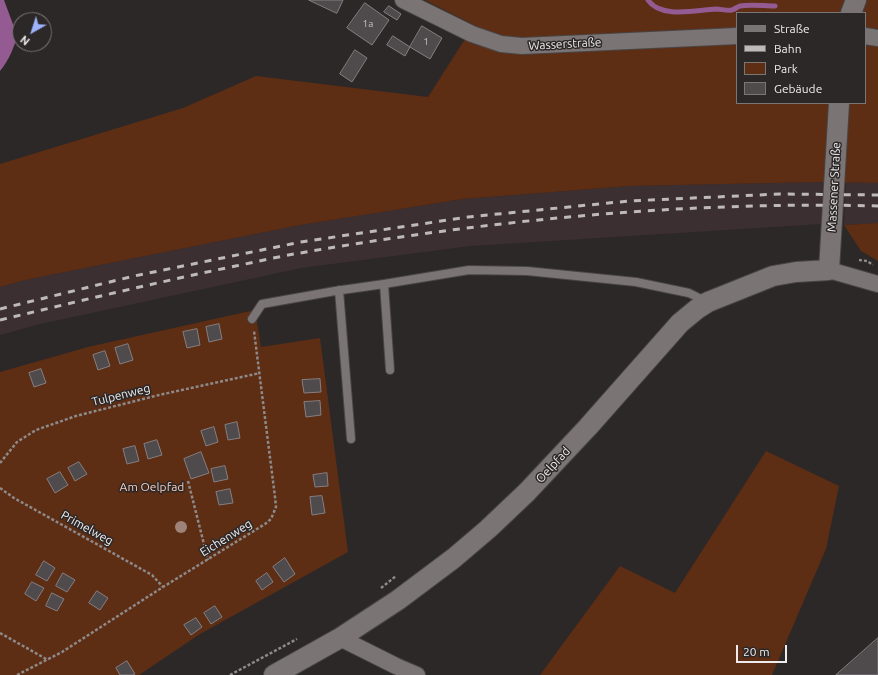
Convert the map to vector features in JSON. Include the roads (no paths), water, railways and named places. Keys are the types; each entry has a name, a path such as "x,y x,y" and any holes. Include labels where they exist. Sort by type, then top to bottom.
{"street":[{"name":"Wasserstraße","path":"403,0 472,34 501,44 522,46 736,36"},
{"path":"851,12 856,0"},
{"path":"866,36 878,38"},
{"name":"Massener Straße","path":"829,270 839,104"},
{"path":"829,270 878,284"},
{"name":"Oelpfad","path":"274,675 340,638 398,600 454,558 488,529 527,492 588,427 680,323 697,309 708,302 772,276 796,272 829,270"},
{"path":"340,638 417,675"}],"lane":[{"path":"252,319 262,304 339,290 469,270 527,271 636,282 689,293 708,302"},
{"path":"384,284 390,370"},
{"path":"339,290 351,439"}],"waterway":[{"path":"648,0 661,10 679,12 716,9 733,10 744,5 775,6"}],"railway":[{"path":"0,309 134,276 301,242 468,217 629,201 780,194 878,195"},
{"path":"0,320 169,280 282,256 444,231 588,215 661,210 806,205 878,206"}],"park label":[{"name":"Am Oelpfad","path":"152,487"}]}
